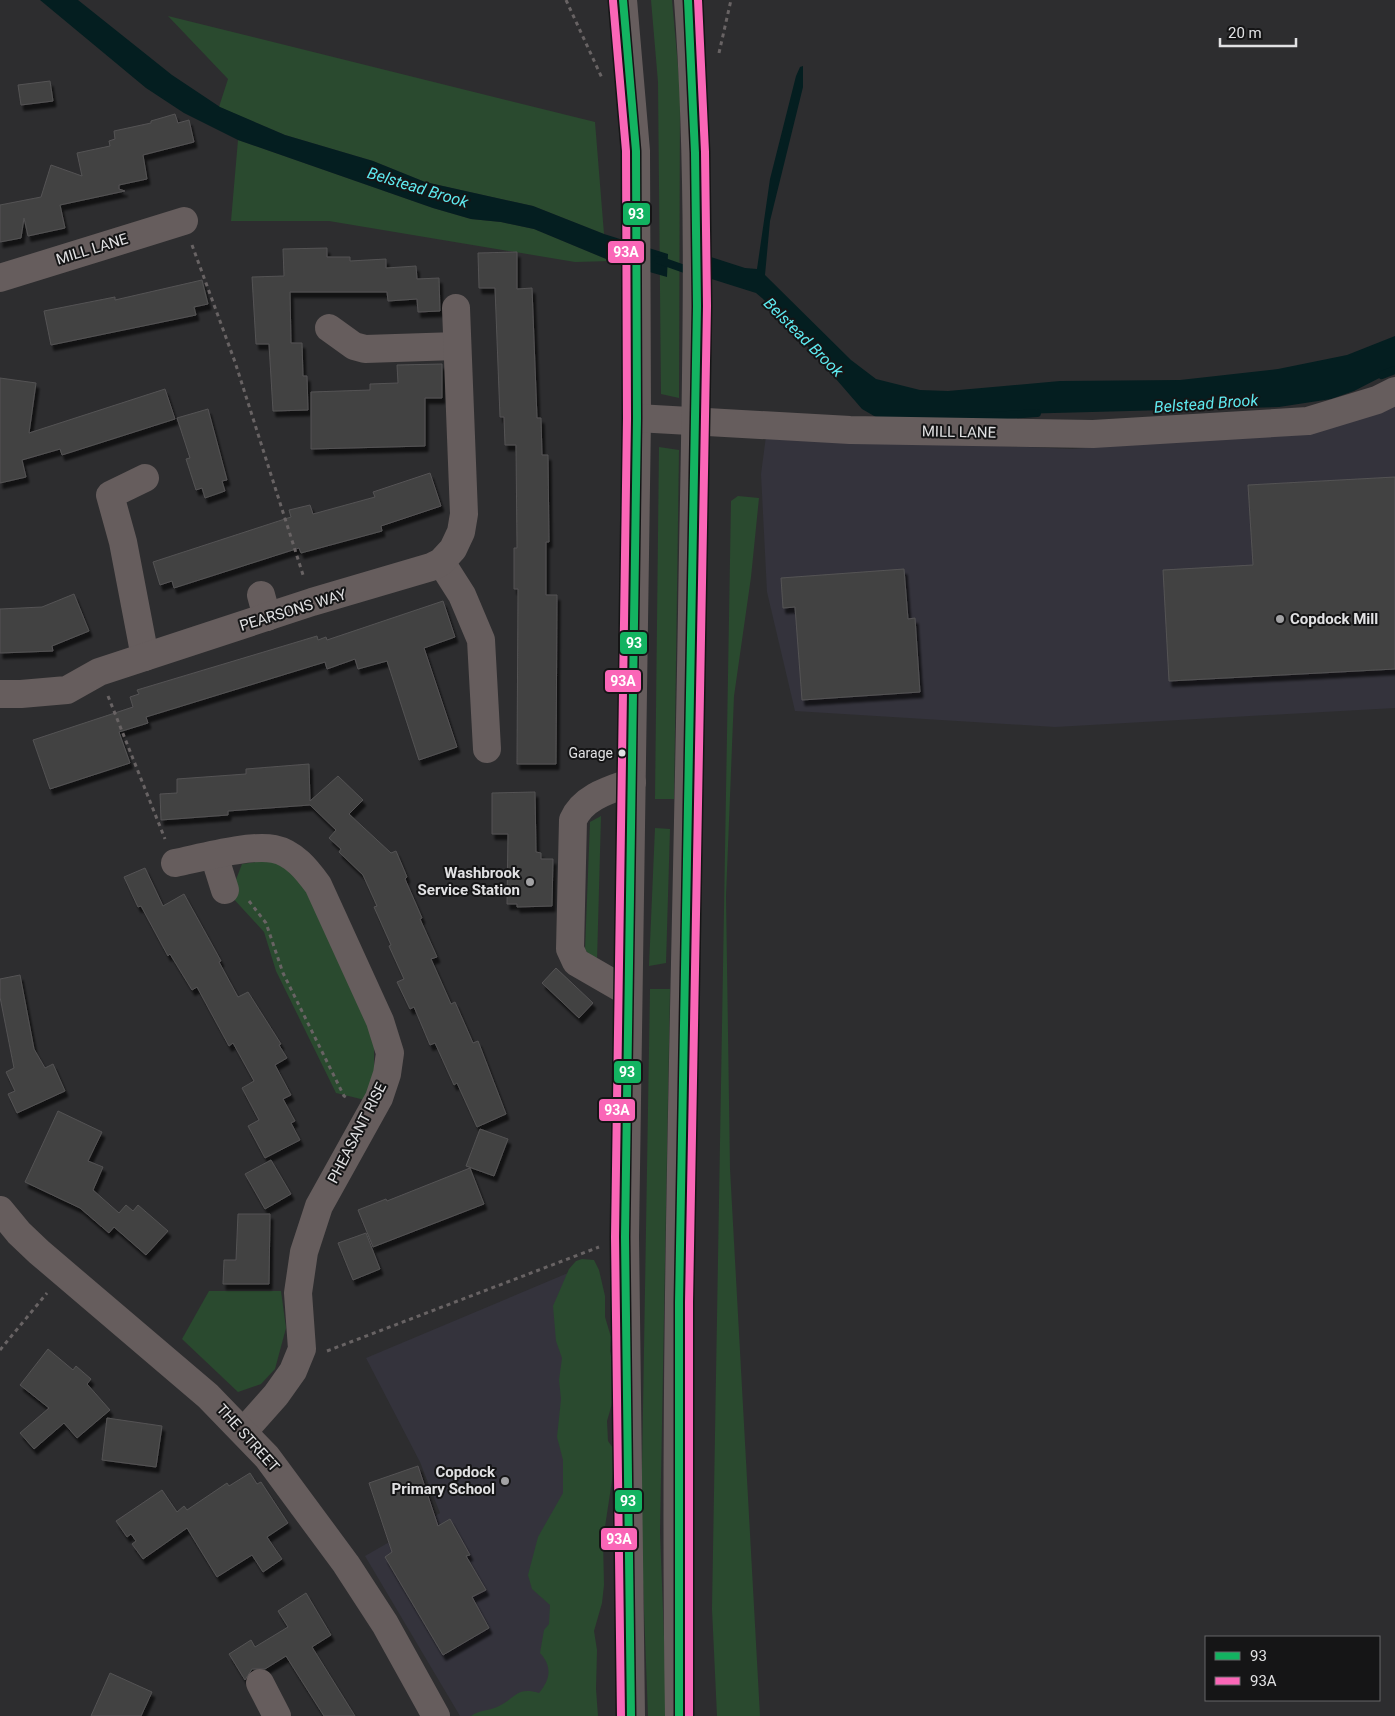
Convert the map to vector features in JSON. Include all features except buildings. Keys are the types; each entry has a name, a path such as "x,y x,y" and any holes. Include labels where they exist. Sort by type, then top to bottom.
{"street":[{"path":"623,0 636,151 637,418 625,1237 631,1716"},
{"path":"679,1716 676,1557 678,1380 696,314 694,84 688,0"},
{"name":"MILL LANE","path":"0,278 184,221"},
{"name":"PEARSONS WAY","path":"0,694 67,690 99,672 145,658 264,606 312,602 422,571 441,562 453,549 459,538 464,514 456,308"},
{"path":"329,328 349,344 364,360 457,346"},
{"name":"MILL LANE","path":"637,418 850,430 1093,434 1308,421 1377,400 1395,391"},
{"path":"145,478 110,495 123,542 145,658"},
{"path":"441,562 462,594 482,640 487,749"},
{"path":"628,992 576,962 570,949 573,820 577,810 587,802 600,794 632,782"},
{"name":"PHEASANT RISE","path":"175,863 220,875 254,848 274,848 291,856 305,867 318,885 380,1021 390,1053 387,1074 379,1098 319,1206 304,1252 298,1293 302,1348 293,1371 276,1395 244,1431"},
{"name":"THE STREET","path":"0,1210 19,1233 208,1396 244,1431 289,1484 346,1564 385,1624 436,1716"},
{"path":"260,1683 277,1716"}],"path":[{"path":"184,221 235,362 312,602"},
{"path":"99,672 175,863"},
{"path":"220,875 248,899 266,923 283,973 344,1096 371,1112"},
{"path":"302,1348 322,1353 625,1237"},
{"path":"0,1350 64,1273"}],"shaded area":[{"path":"1395,395 1395,708 1055,727 795,711 767,592 761,474 766,436 1072,449 1310,430"},
{"name":"Copdock Primary School","path":"587,1265 573,1716 460,1716 365,1556 440,1513 420,1462 366,1358"}],"green space":[{"path":"651,0 672,0 680,89 679,398 661,394 658,82"},
{"path":"168,16 595,122 604,234 533,206 425,182 373,161 285,135 219,107 228,79"},
{"path":"238,140 433,208 471,219 501,222 534,229 611,261 575,262 329,221 231,221"},
{"path":"659,447 679,450 674,799 655,799"},
{"path":"738,496 759,498 751,577 734,696 726,896 730,1169 760,1716 717,1716 712,1609 731,501"},
{"path":"601,816 597,961 585,950 590,822"},
{"path":"655,828 670,829 666,963 649,966"},
{"path":"271,860 299,875 374,1038 374,1071 365,1100 336,1093 276,971 264,932 230,895 242,864"},
{"path":"650,989 670,989 660,1532 667,1716 648,1716 641,1529"},
{"path":"582,1259 594,1260 599,1270 605,1296 605,1317 611,1337 610,1351 616,1377 616,1390 607,1421 608,1441 613,1448 613,1474 603,1540 604,1585 602,1603 594,1631 597,1650 596,1689 598,1716 471,1716 497,1707 520,1692 531,1691 539,1693 548,1678 547,1663 540,1653 544,1630 549,1624 550,1605 532,1589 528,1575 538,1537 563,1493 563,1460 557,1437 561,1399 559,1380 562,1358 556,1341 553,1306 569,1269 576,1261"},
{"path":"209,1291 281,1291 286,1328 275,1369 261,1384 238,1392 182,1339"}],"water":[{"path":"40,0 78,0 172,75 220,107 285,135 373,161 425,182 533,206 604,234 668,254 667,277 611,261 534,229 501,222 471,219 433,208 238,140 184,113 146,88"},
{"path":"803,66 803,87 770,221 765,275 851,360 876,379 920,390 948,391 1060,381 1180,380 1278,369 1347,355 1395,336 1395,370 1354,391 1331,399 1279,407 977,415 909,425 881,420 862,409 777,311 756,293 683,270 683,248 745,268 757,269 770,179 796,76 800,67"}],"waterway":[{"name":"Belstead Brook","path":"659,260 693,272"},
{"name":"Belstead Brook","path":"1382,375 1395,370"},
{"name":"Belstead Brook","path":"949,419 1037,413"}],"transit line":[{"name":"93","path":"623,0 636,151 637,418 625,1237 631,1716"},
{"name":"93","path":"679,1716 679,1302 697,306 695,153 688,0"},
{"name":"93A","path":"689,1716 689,1302 707,306 705,152 698,0"},
{"name":"93A","path":"613,1 626,151 627,418 615,1237 621,1716"}],"place":[{"name":"Copdock Mill","path":"1280,619"},
{"name":"Garage","path":"622,753"},
{"name":"Washbrook Service Station","path":"530,882"},
{"name":"Copdock Primary School","path":"505,1481"}]}
